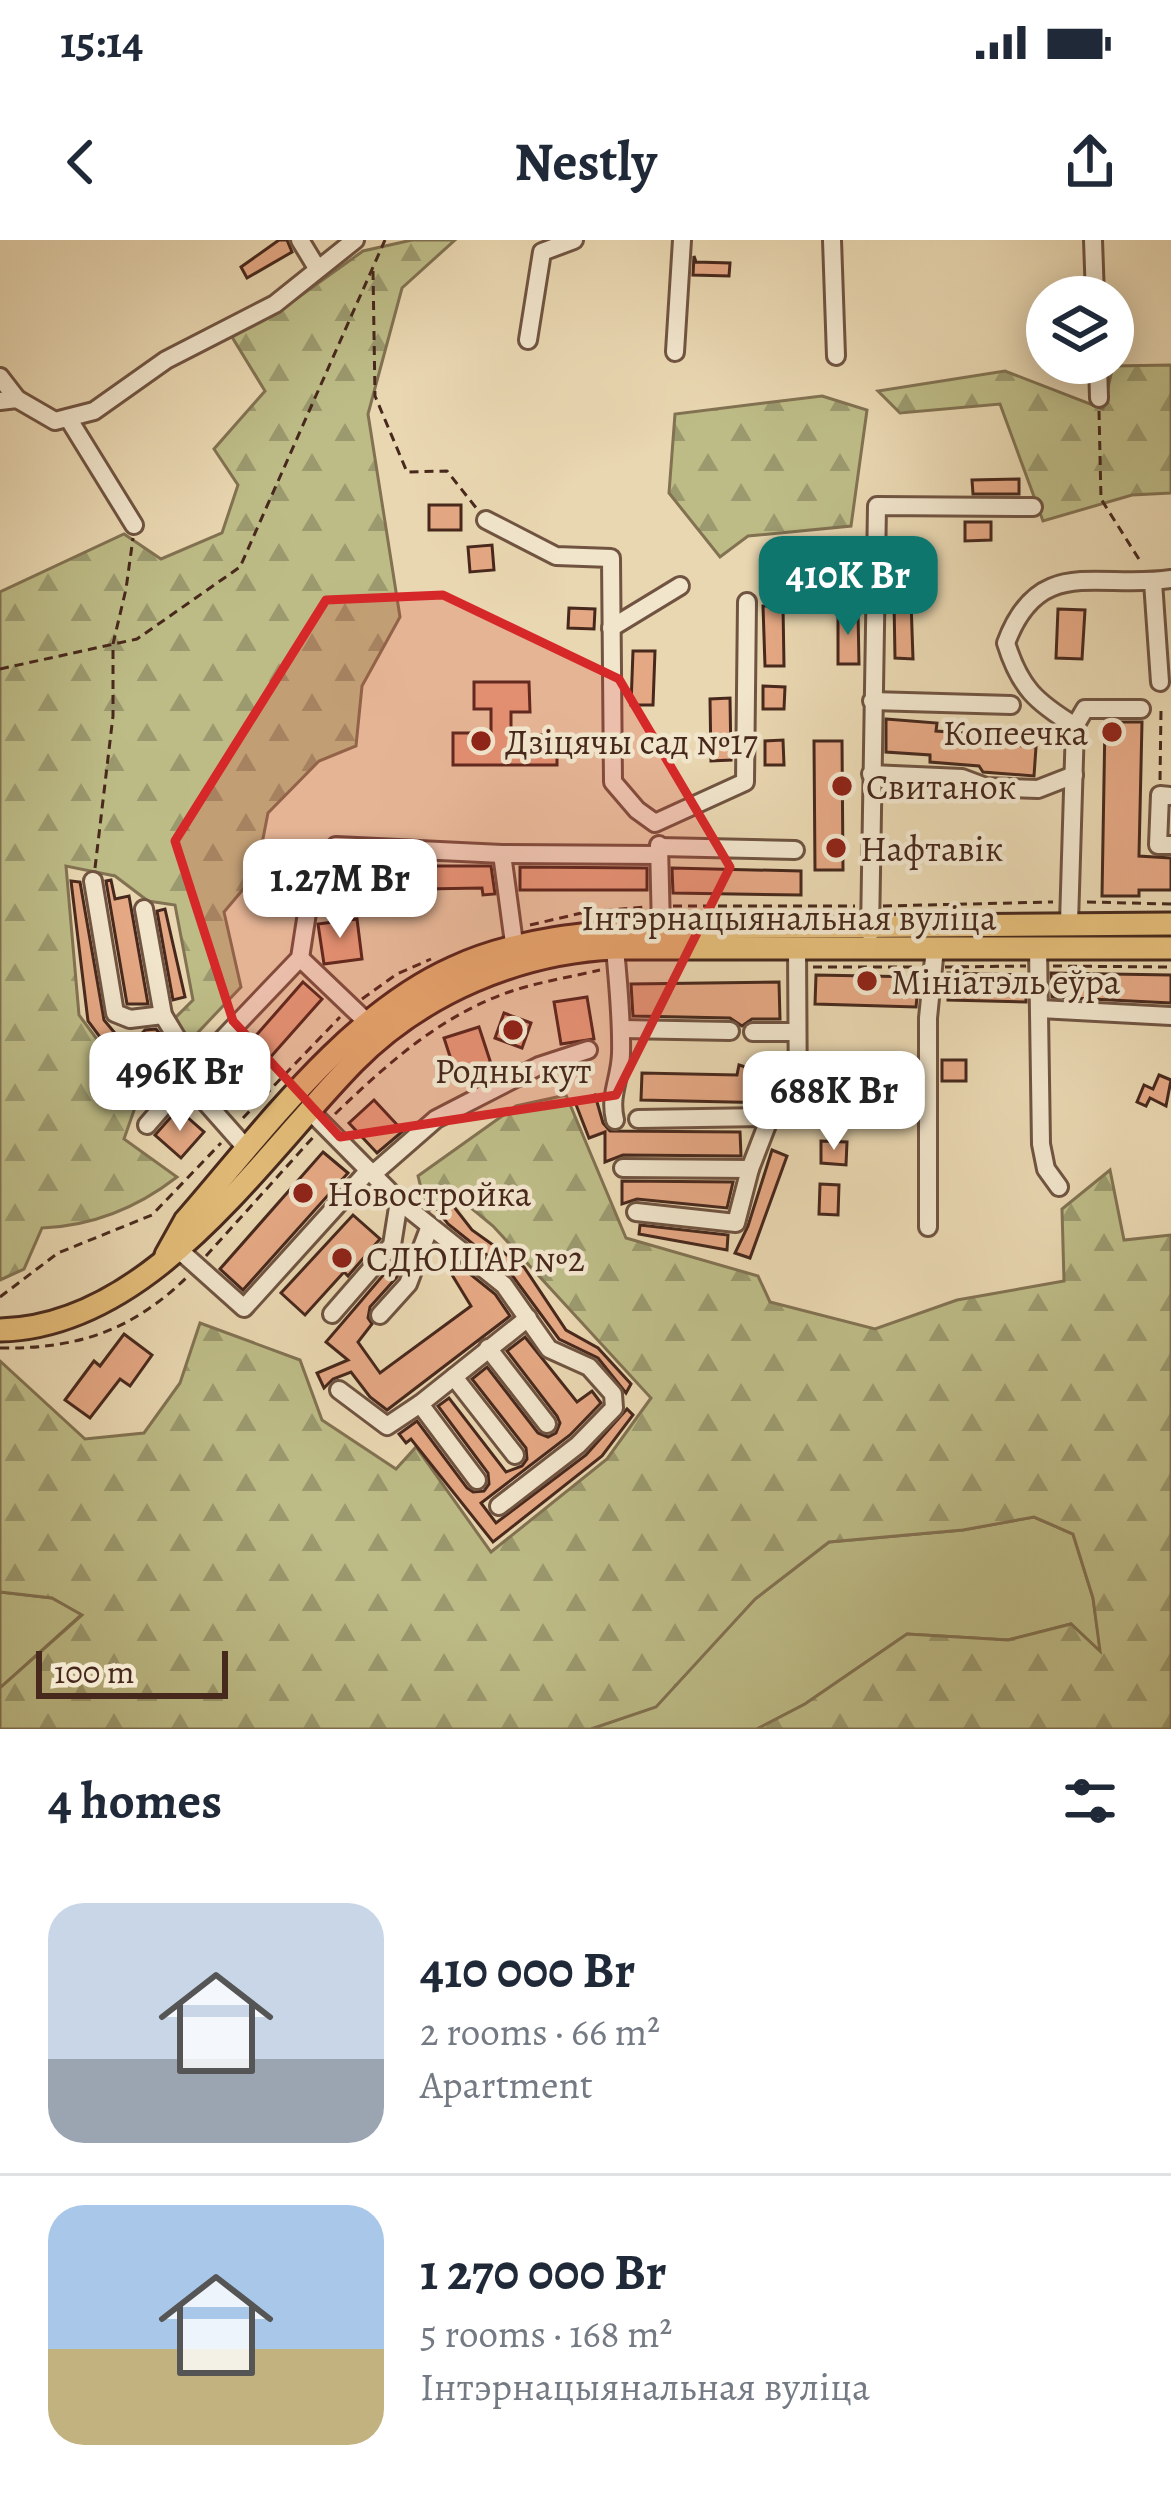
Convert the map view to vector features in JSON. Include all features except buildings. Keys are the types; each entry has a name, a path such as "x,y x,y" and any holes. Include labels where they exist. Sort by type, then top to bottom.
{"main road":[{"name":"Інтэрнацыянальная вуліца","path":"171,1254 185,1221 303,1086 368,1024 402,997 452,968 514,947 661,917 870,926 1069,913 1171,924"},
{"name":"Інтэрнацыянальная вуліца","path":"0,1330 76,1313 195,1238 356,1060 412,1015 462,986 514,947 797,947 870,926 935,948 1171,948"}],"street":[{"path":"300,240 317,268"},
{"path":"0,376 9,400 56,421 94,411 166,360 275,304 355,240"},
{"path":"528,340 542,252 574,240"},
{"path":"674,352 682,240"},
{"path":"832,240 836,356"},
{"path":"1094,240 1095,276"},
{"path":"1099,384 1099,398"},
{"path":"68,418 134,525"},
{"name":"Інтэрнацыянальная вуліца","path":"870,926 878,506 1033,507"},
{"path":"486,520 556,556 611,558 613,782 655,823 661,917"},
{"path":"1075,725 1049,710 1022,685 1006,643 1016,615 1034,597 1062,581 1162,580 1156,651 1160,682"},
{"path":"610,628 680,586"},
{"path":"655,823 745,782 747,602"},
{"path":"872,700 1011,705"},
{"path":"1069,913 1075,725 1084,709 1141,709"},
{"path":"872,774 962,778 986,788 1038,789 1074,775"},
{"path":"1165,795 1158,845 1171,845"},
{"path":"147,1125 300,958 309,900 336,846 502,854 795,850"},
{"path":"502,854 514,947"},
{"path":"93,881 115,1013 130,1019 163,1015"},
{"path":"144,909 163,1015 190,1074 248,1149"},
{"path":"638,1119 798,1115 797,947"},
{"path":"615,948 622,1029 620,1078 610,1100 615,1120"},
{"path":"928,1227 928,1018 935,948"},
{"path":"1038,948 1041,1144 1046,1169 1059,1187"},
{"path":"300,958 368,1024"},
{"path":"1040,1010 1171,1016"},
{"path":"622,1029 730,1030"},
{"path":"753,1032 797,1032"},
{"path":"171,1254 244,1308 371,1172 452,1109 539,1066 587,1050"},
{"path":"311,1112 399,1201 504,1285 550,1349 589,1367 613,1394 614,1408 578,1445 499,1506"},
{"path":"636,1212 736,1223 770,1118"},
{"path":"623,1168 750,1169"},
{"path":"332,1314 392,1245 399,1201"},
{"path":"380,1316 408,1284 430,1226"},
{"path":"339,1390 387,1426 528,1318"},
{"path":"488,1348 547,1424"},
{"path":"454,1377 515,1454"},
{"path":"420,1404 477,1480"}],"path":[{"path":"0,669 137,639 240,567 386,240"},
{"path":"374,268 375,396 407,472 447,471 486,520"},
{"path":"1099,398 1101,499 1162,580"},
{"path":"93,881 113,716 113,644 134,525"},
{"path":"1161,710 1165,795"},
{"path":"1160,733 1171,733"},
{"path":"514,947 586,912 870,926 1171,904"},
{"path":"0,1298 58,1253 152,1215 350,1007 397,974 447,952"}],"highlighted area":[{"path":"443,595 619,679 730,867 616,1095 340,1137 233,1021 175,841 326,600"}],"green space":[{"path":"412,240 455,240 402,288 368,414 400,617 362,686 356,746 319,761 268,813 256,874 224,912 241,987 186,1045 174,1019 193,1000 175,905 148,901 115,876 66,866 79,1015 139,1096 124,1139 177,1177 114,1213 79,1224 42,1228 24,1269 0,1280 0,592 124,534 161,559 222,533 238,485 214,449 265,391 232,337 363,251"},
{"path":"1171,365 1171,493 1132,495 1043,521 1000,404 900,413 878,391 1005,371 1026,379 1026,384 1039,384 1103,409 1109,384 1134,384 1134,366"},
{"path":"822,396 867,410 851,526 748,536 720,557 669,493 675,414"},
{"path":"566,1095 626,1238 758,1276 770,1302 875,1329 957,1300 1064,1281 1062,1209 1110,1170 1124,1240 1171,1235 1171,1729 757,1729 805,1704 907,1634 1008,1640 1071,1624 1100,1651 1093,1598 1073,1534 1034,1517 963,1530 829,1542 755,1599 656,1707 591,1729 0,1729 0,1688 82,1615 52,1598 0,1592 0,1361 85,1439 144,1433 180,1383 200,1323 300,1360 322,1420 396,1469 416,1447 491,1552 607,1459 651,1398 493,1226 453,1193 427,1212 418,1176 516,1106"},
{"path":"1034,1517 1073,1534 1093,1598 1101,1653 1071,1624 1008,1640 907,1634 805,1704 757,1729 591,1729 656,1706 755,1599 829,1542 963,1530"},
{"path":"0,1592 52,1598 82,1614 0,1688"}],"place":[{"name":"Копеечка","path":"1112,732"},
{"name":"Дзіцячы сад №17","path":"481,741"},
{"name":"Свитанок","path":"842,786"},
{"name":"Нафтавік","path":"836,848"},
{"name":"Мініатэль еўра","path":"867,981"},
{"name":"Родны кут","path":"513,1030"},
{"name":"Новостройка","path":"303,1193"},
{"name":"СДЮШАР №2","path":"342,1258"}]}
